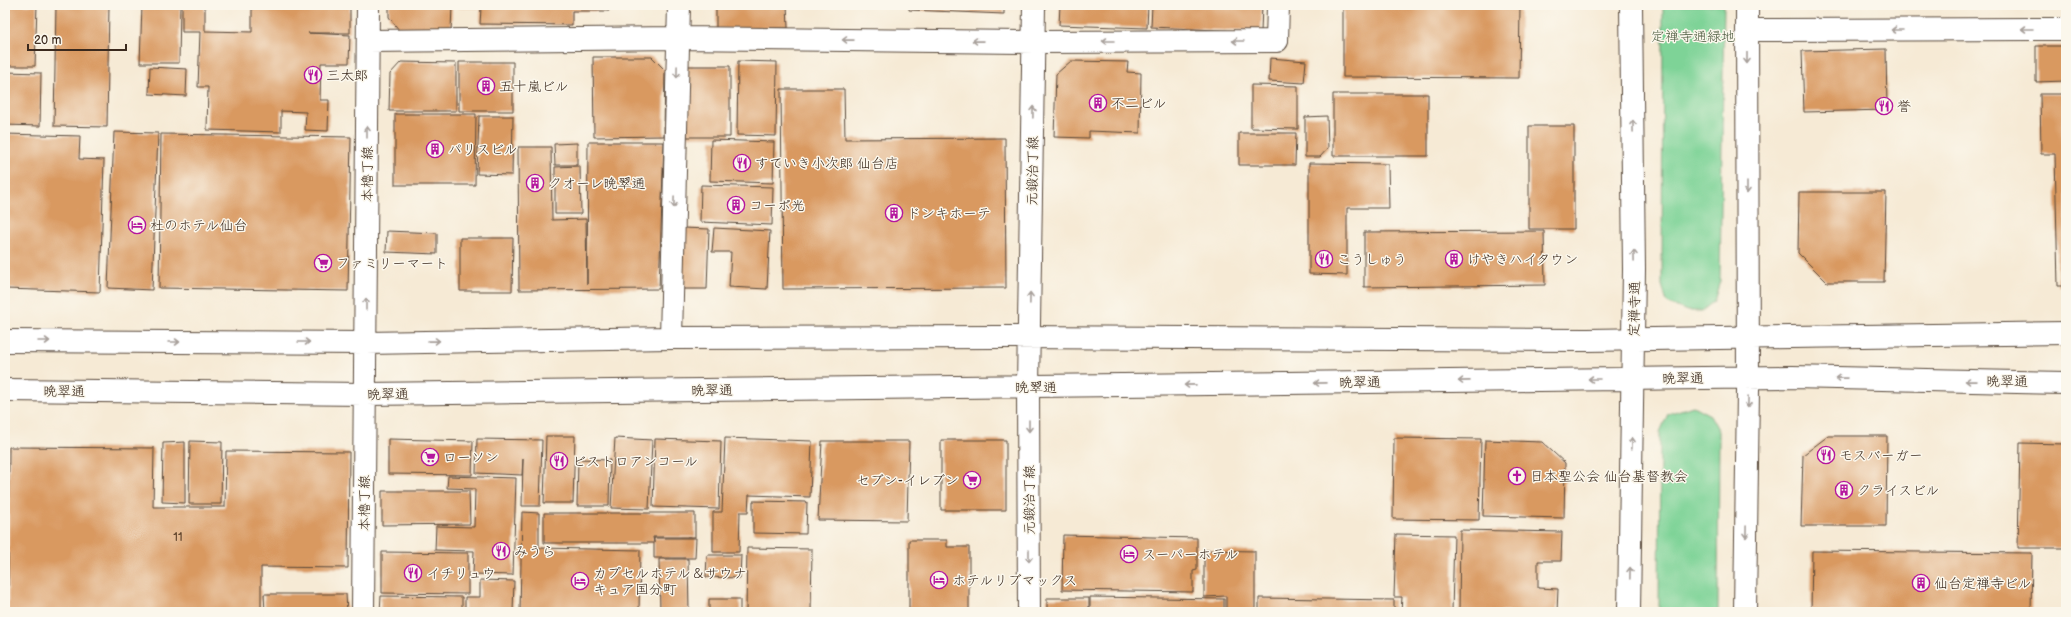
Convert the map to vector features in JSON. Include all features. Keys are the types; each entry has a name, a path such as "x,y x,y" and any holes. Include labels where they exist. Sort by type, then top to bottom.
{"street":[{"name":"本櫓丁線","path":"363,612 368,5"},
{"path":"671,338 679,5"},
{"name":"元鍛治丁線","path":"1029,612 1028,387 1030,337 1034,5"},
{"path":"368,41 678,38 1034,42 1277,41 1278,5"},
{"name":"定禅寺通","path":"1630,612 1634,340 1631,5"},
{"path":"1745,612 1748,377 1747,5"},
{"path":"1747,30 2066,29"},
{"path":"5,341 366,342 671,338 1030,337 1634,340 2066,333"},
{"name":"晩翠通","path":"5,390 365,394 1748,377 2066,383"}],"green space":[{"name":"定禅寺通緑地","path":"1663,5 1724,5 1720,281 1714,301 1702,311 1687,311 1667,303 1662,285"},
{"path":"1693,406 1710,415 1719,431 1718,612 1659,612 1660,432 1668,414"}],"building":[{"path":"5,5 37,5 35,66 5,66"},
{"path":"56,5 109,5 107,127 54,126"},
{"path":"142,5 180,5 179,63 140,63"},
{"path":"182,5 205,5 205,31 252,32 252,5 350,5 350,33 308,33 350,35 349,63 321,63 320,100 329,100 328,131 305,130 306,112 281,111 281,132 207,130 208,87 198,87 200,32 182,32"},
{"path":"389,5 452,5 451,31 399,30 389,17"},
{"path":"459,5 609,5 609,11 572,11 572,25 480,24 481,8 459,8"},
{"path":"716,5 787,5 788,28 716,29"},
{"path":"909,5 1004,5 1004,14 909,10"},
{"path":"1060,5 1148,5 1147,28 1059,25"},
{"path":"1152,5 1262,5 1261,32 1151,27"},
{"path":"1343,5 1520,5 1519,78 1343,77"},
{"path":"2036,46 2066,46 2066,81 2036,82"},
{"path":"1886,49 1887,110 1804,112 1802,51"},
{"path":"593,57 652,57 665,70 664,136 594,137"},
{"path":"1270,58 1306,61 1304,83 1269,81"},
{"path":"738,61 777,62 776,136 737,135"},
{"name":"不二ビル","path":"1071,61 1128,62 1127,72 1141,73 1140,133 1089,131 1089,138 1054,137 1056,74"},
{"path":"401,62 456,63 456,111 389,111 390,74"},
{"name":"五十嵐ビル","path":"459,62 513,62 513,111 459,111"},
{"path":"687,66 730,66 730,137 687,137"},
{"path":"150,67 187,69 186,96 149,94"},
{"path":"5,72 41,73 40,126 5,125"},
{"path":"1251,85 1298,86 1298,129 1251,128"},
{"name":"ドンキホーテ","path":"781,89 844,89 845,139 1005,138 1006,288 783,289"},
{"path":"1333,94 1428,94 1428,156 1333,156"},
{"path":"2040,94 2066,94 2066,286 2058,286 2055,154 2041,154"},
{"name":"パリスビル","path":"395,114 476,114 475,185 395,185"},
{"path":"479,116 513,116 512,175 477,174"},
{"path":"1327,116 1328,148 1320,157 1305,157 1305,117"},
{"path":"1529,126 1574,126 1574,229 1529,229"},
{"path":"114,132 158,133 152,290 108,288"},
{"path":"1239,133 1296,133 1295,165 1239,165"},
{"path":"5,134 80,136 79,159 104,160 100,292 5,289"},
{"path":"161,134 351,137 348,291 159,288"},
{"path":"711,140 774,142 773,183 710,181"},
{"path":"588,142 664,142 659,289 519,290 518,147 551,147 552,220 586,219 587,284"},
{"path":"577,143 577,165 555,165 554,144"},
{"path":"1309,163 1388,164 1389,208 1347,208 1347,275 1309,274"},
{"path":"580,166 581,214 555,214 555,167"},
{"name":"コーポ光","path":"701,185 773,187 772,225 700,222"},
{"path":"1799,192 1886,192 1884,282 1827,282 1798,253"},
{"path":"682,228 709,229 707,289 680,289"},
{"path":"714,228 770,231 767,289 729,287 731,252 712,252"},
{"path":"387,231 437,233 437,254 386,252"},
{"name":"けやきハイタウン","path":"1544,231 1545,285 1364,287 1364,232"},
{"path":"460,238 513,238 512,291 460,291"},
{"path":"546,436 575,436 573,503 544,503"},
{"name":"クライスビル","path":"1828,436 1887,436 1886,526 1801,526 1803,455"},
{"path":"615,438 652,440 649,509 611,508"},
{"path":"725,438 812,441 810,497 749,495 748,512 740,512 739,552 713,552 713,512 722,512"},
{"path":"1394,438 1481,439 1479,520 1393,519"},
{"name":"ローソン","path":"388,439 473,441 472,475 388,474"},
{"path":"477,439 542,440 540,506 522,506 523,459 522,475 476,473"},
{"path":"655,439 721,441 719,509 653,507"},
{"path":"941,440 1006,440 1006,510 941,510"},
{"path":"1485,440 1542,442 1565,463 1564,518 1483,516"},
{"path":"190,441 222,442 221,504 189,504"},
{"path":"822,441 909,441 907,521 818,520"},
{"path":"185,442 185,503 162,502 163,443"},
{"path":"2020,443 2066,444 2066,548 2018,548"},
{"path":"9,447 154,448 153,507 225,507 226,451 349,452 348,568 261,567 261,612 8,612"},
{"path":"578,459 610,460 609,506 577,506"},
{"path":"448,476 516,478 513,575 473,574 474,551 435,550 436,526 474,527 475,489 447,488"},
{"path":"382,491 469,491 470,524 382,525"},
{"path":"753,501 807,502 806,534 753,533"},
{"name":"カプセルホテル＆サウナ キュア国分町","path":"522,512 539,513 539,548 640,550 639,612 520,612"},
{"path":"544,513 695,513 695,537 653,537 654,543 544,543"},
{"path":"1460,530 1562,532 1561,561 1538,561 1538,588 1558,589 1557,612 1459,612"},
{"path":"1396,534 1454,535 1452,612 1401,612 1402,597 1394,597"},
{"name":"スーパーホテル","path":"1063,535 1197,538 1197,570 1193,571 1193,592 1062,590"},
{"path":"654,538 696,538 695,558 654,558"},
{"name":"ホテルリブマックス","path":"909,540 947,540 947,547 969,547 969,612 909,612"},
{"path":"747,548 812,549 811,612 746,612"},
{"path":"1204,550 1255,551 1255,612 1226,612 1226,596 1204,597"},
{"name":"仙台定禅寺ビル","path":"1812,551 2032,553 2031,612 1811,612"},
{"path":"382,552 468,553 468,594 382,593"},
{"path":"707,555 741,555 740,578 706,577"},
{"path":"659,559 688,559 689,612 660,612"},
{"path":"480,580 514,581 513,612 465,612 465,597 480,597"},
{"path":"264,594 346,594 347,612 265,612"},
{"path":"381,596 462,597 462,612 380,612"},
{"path":"1090,597 1224,599 1224,612 1090,612"},
{"path":"1047,598 1089,598 1089,612 1047,612"},
{"path":"1259,598 1394,600 1394,612 1259,612"},
{"path":"709,599 740,599 740,612 709,612"}],"place":[{"name":"三太郎","path":"313,75"},
{"name":"五十嵐ビル","path":"486,86"},
{"name":"不二ビル","path":"1098,103"},
{"name":"誉","path":"1884,106"},
{"name":"パリスビル","path":"435,149"},
{"name":"すていき小次郎 仙台店","path":"742,163"},
{"name":"クオーレ晩翠通","path":"535,183"},
{"name":"コーポ光","path":"736,205"},
{"name":"ドンキホーテ","path":"894,213"},
{"name":"杜のホテル仙台","path":"137,225"},
{"name":"こうしゅう","path":"1324,259"},
{"name":"けやきハイタウン","path":"1454,259"},
{"name":"ファミリーマート","path":"323,263"},
{"name":"モスバーガー","path":"1826,455"},
{"name":"ローソン","path":"430,457"},
{"name":"ビストロアンコール","path":"559,461"},
{"name":"日本聖公会 仙台基督教会","path":"1517,476"},
{"name":"セブン-イレブン","path":"972,480"},
{"name":"クライスビル","path":"1844,490"},
{"name":"みうら","path":"501,551"},
{"name":"スーパーホテル","path":"1129,554"},
{"name":"イチリュウ","path":"413,573"},
{"name":"ホテルリブマックス","path":"939,580"},
{"name":"カプセルホテル＆サウナ キュア国分町","path":"580,581"},
{"name":"仙台定禅寺ビル","path":"1921,583"}]}
